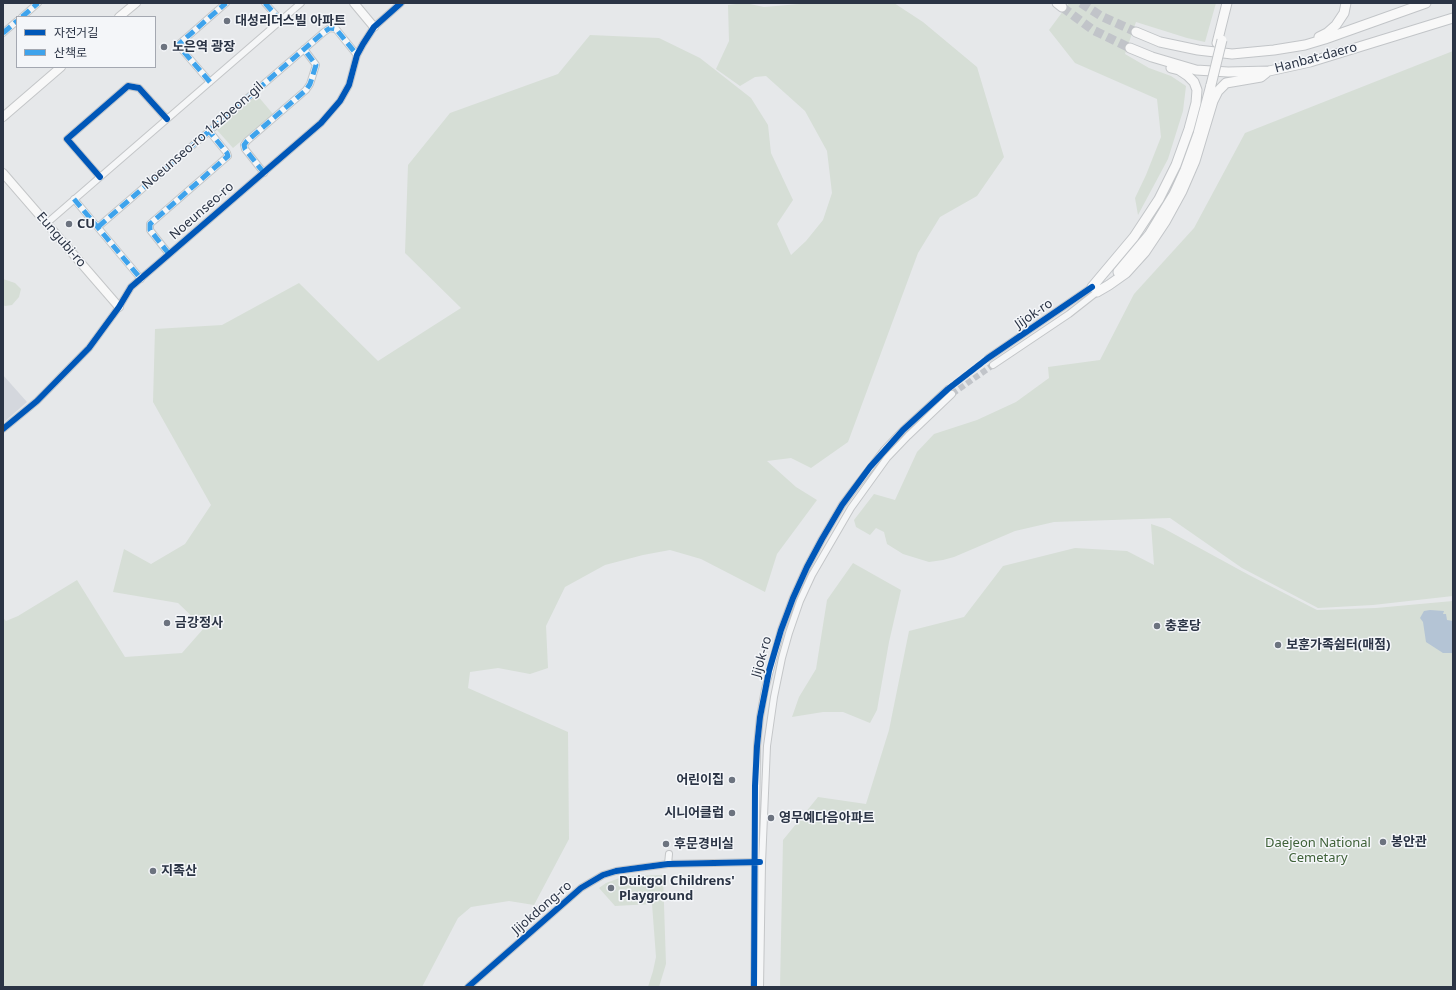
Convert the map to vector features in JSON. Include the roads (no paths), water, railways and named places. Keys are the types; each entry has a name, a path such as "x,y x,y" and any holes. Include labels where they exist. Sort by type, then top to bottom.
{"main road":[{"path":"1094,290 1139,241 1159,210 1181,168 1208,84 1227,3"},
{"path":"1219,42 1233,3"},
{"path":"1305,45 1327,33 1336,25 1344,13 1346,3"},
{"name":"Hanbat-daero","path":"1136,32 1160,42 1198,50 1232,54 1274,50 1305,45 1325,39 1426,3"},
{"name":"Hanbat-daero","path":"1130,48 1152,57 1196,70 1228,72 1269,71 1310,62 1453,18"},
{"path":"1094,290 1134,237 1159,199 1176,165 1196,103 1197,90 1194,82 1179,70 1168,67 1152,57"},
{"path":"1094,290 1109,285 1126,273 1145,252 1165,222 1182,191 1195,161 1213,101 1218,91 1226,83 1236,80 1261,77 1269,71"}],"street":[{"path":"23,16 38,3"},
{"path":"120,16 136,3"},
{"path":"210,82 178,45 226,3"},
{"path":"265,3 281,21"},
{"path":"46,223 301,3"},
{"path":"354,3 374,28"},
{"name":"Noeunseo-ro","path":"3,429 37,401 89,348 119,307 131,287 321,123 340,101 349,85 357,55 374,28 398,4"},
{"path":"3,33 16,22"},
{"name":"Noeunseo-ro 142beon-gil","path":"98,227 330,28 336,29 357,55"},
{"path":"264,173 245,149 244,145 306,90 310,84 316,65 304,49"},
{"path":"3,117 60,68"},
{"path":"100,177 67,139 72,134 128,86 139,88 167,119"},
{"path":"169,254 150,230 150,224 228,156 209,131"},
{"name":"Eungubi-ro","path":"3,172 119,307"},
{"path":"74,199 141,279"},
{"name":"Jijok-ro","path":"988,358 1094,290"},
{"name":"Jijok-ro","path":"993,365 1069,314 1094,290"},
{"name":"Jijok-ro","path":"760,987 756,773 760,717 769,671 793,598 822,538 856,485 884,450 903,430 948,389"},
{"name":"Jijok-ro","path":"754,987 758,862 767,746 770,721 782,658 789,633 800,601 812,575 835,535 868,484 887,458 952,394"},
{"path":"668,864 669,854"},
{"name":"Jijokdong-ro","path":"468,987 581,888 603,875 616,871 668,864 758,862"}],"water":[{"path":"1424,611 1444,611 1443,614 1446,614 1447,620 1453,621 1453,653 1443,653 1426,642 1423,622 1420,618"}],"tunnel":[{"path":"1081,3 1101,16 1136,32"},
{"path":"1062,7 1093,30 1130,48"},
{"path":"948,389 988,358"},
{"path":"952,394 993,365"}],"place":[{"name":"대성리더스빌 아파트","path":"227,21"},
{"name":"노은역 광장","path":"164,47"},
{"name":"CU","path":"69,224"},
{"name":"금강정사","path":"167,623"},
{"name":"충혼당","path":"1157,626"},
{"name":"보훈가족쉼터(매점)","path":"1278,645"},
{"name":"어린이집","path":"732,780"},
{"name":"시니어클럽","path":"732,813"},
{"name":"영무예다음아파트","path":"771,818"},
{"name":"봉안관","path":"1383,842"},
{"name":"후문경비실","path":"666,844"},
{"name":"지족산","path":"153,871"},
{"name":"Duitgol Childrens' Playground","path":"611,888"}],"park label":[{"name":"Daejeon National Cemetary","path":"1318,850"}]}
